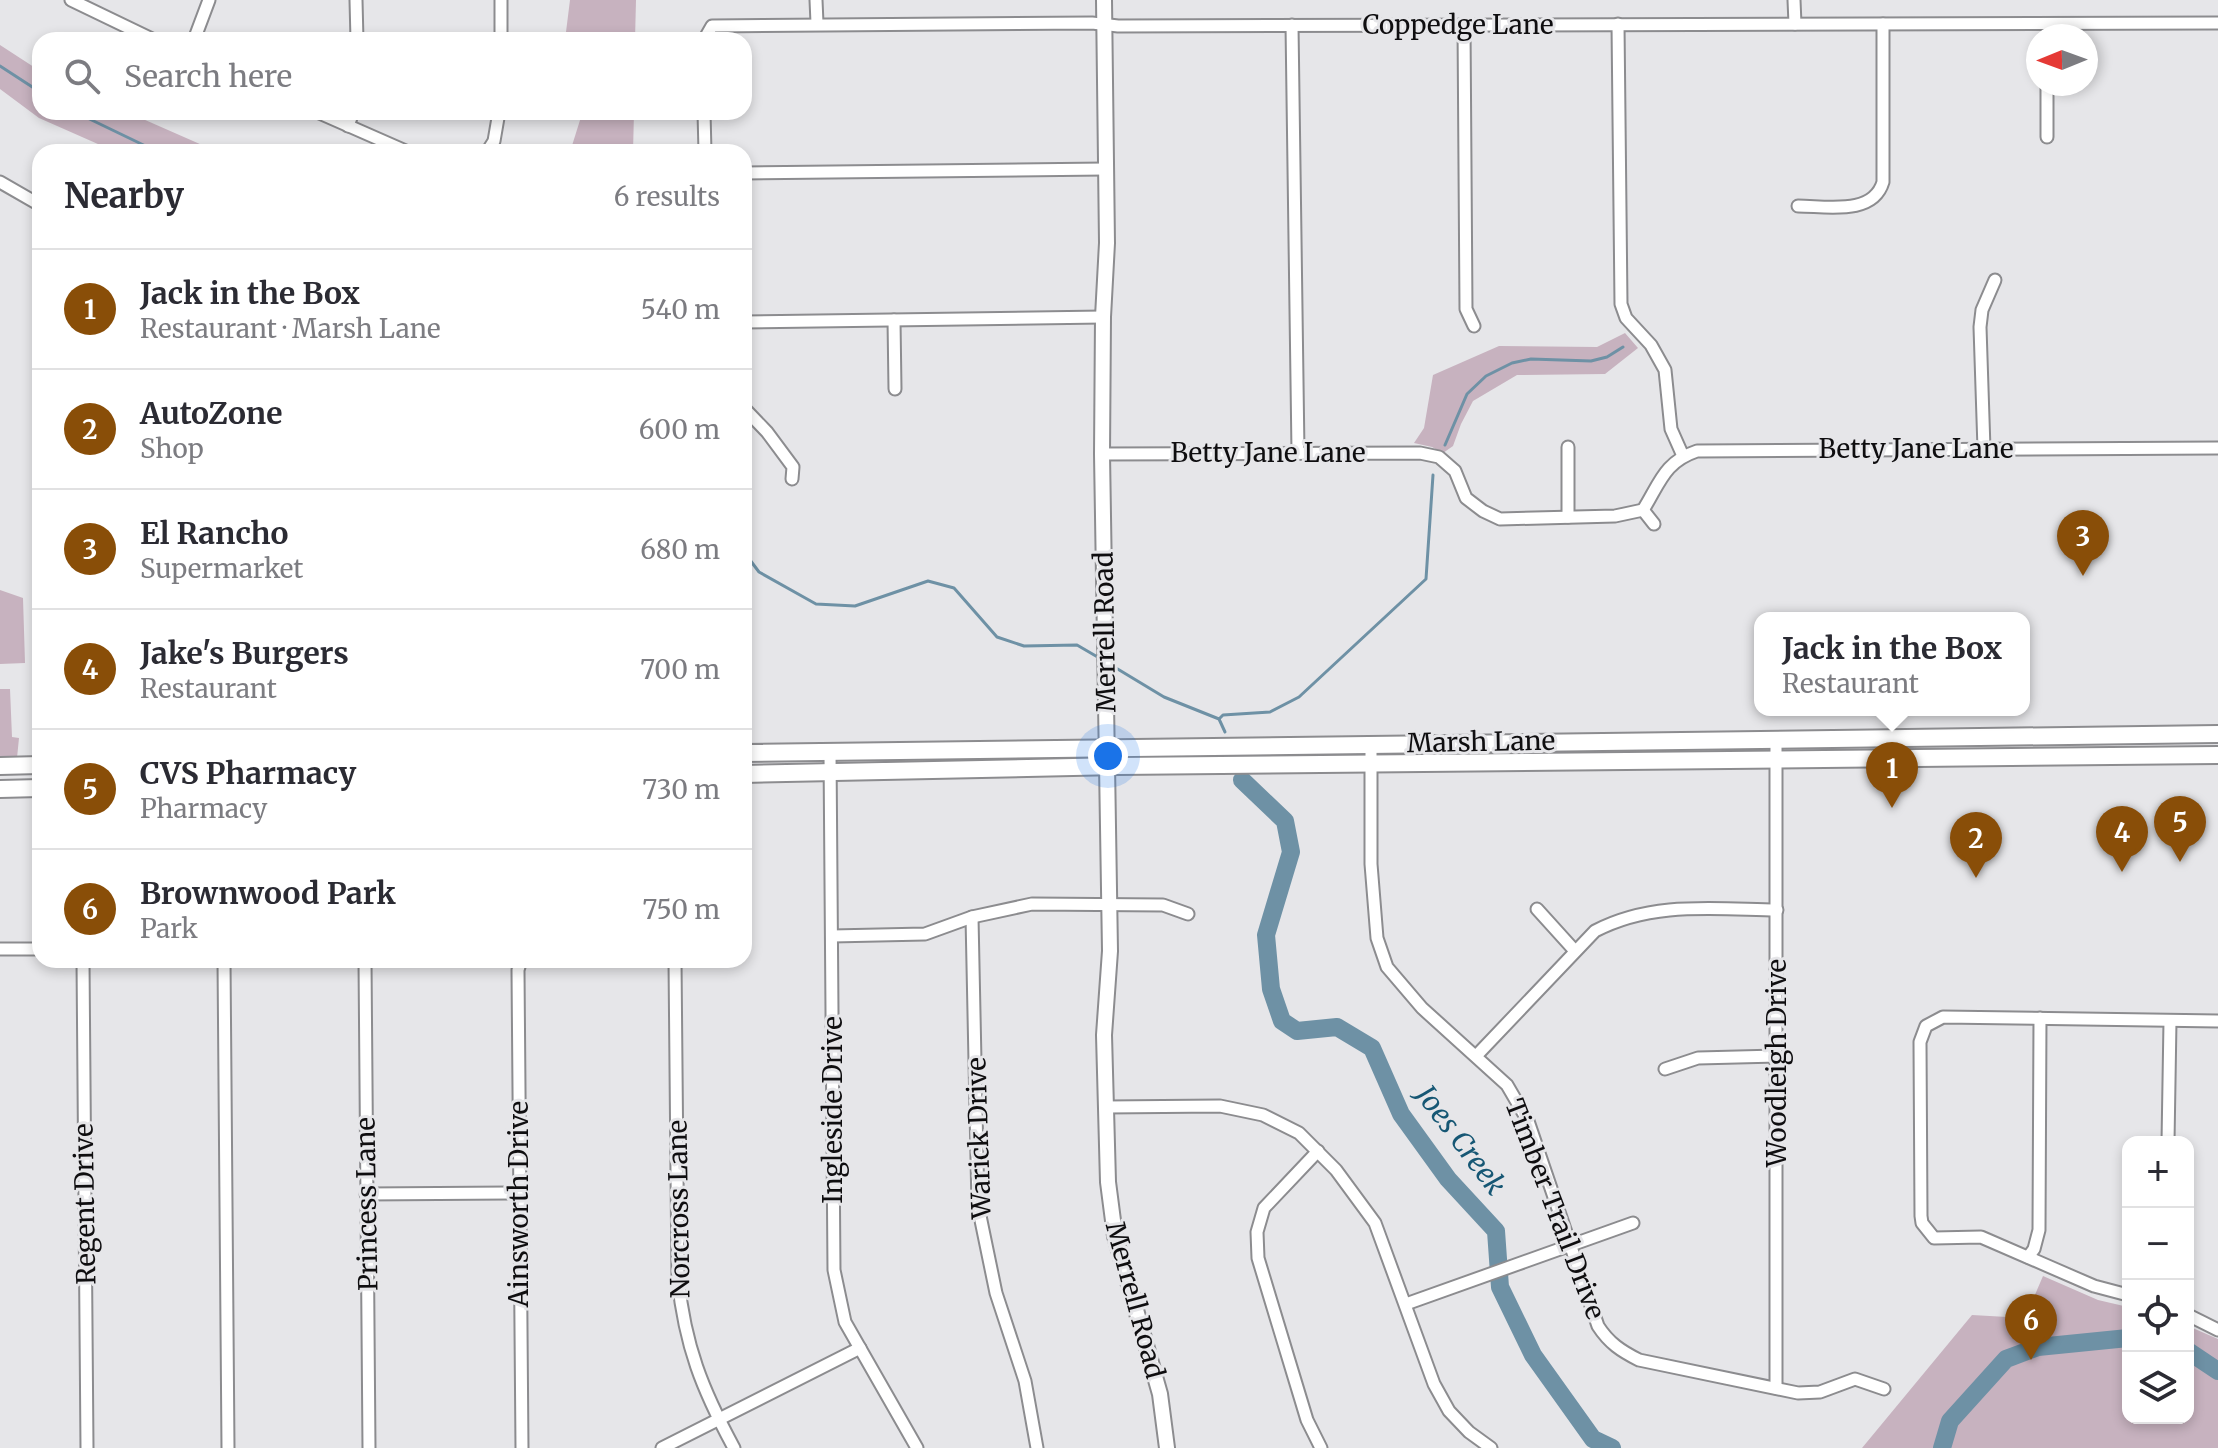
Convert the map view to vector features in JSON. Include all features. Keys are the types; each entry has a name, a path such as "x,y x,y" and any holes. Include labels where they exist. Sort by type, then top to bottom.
{"main road":[{"name":"Marsh Lane","path":"752,753 2218,734"},
{"path":"2087,735 2087,756"},
{"path":"1951,737 1951,758"},
{"path":"1580,741 1580,762"},
{"name":"Marsh Lane","path":"752,774 2218,755"},
{"path":"0,766 32,765"},
{"path":"0,789 32,788"}],"street":[{"path":"71,0 137,32"},
{"path":"197,32 209,0"},
{"path":"356,0 357,32"},
{"path":"501,0 501,32"},
{"path":"816,0 817,23"},
{"name":"Merrell Road","path":"1104,0 1107,243 1102,454 1110,951 1104,1035 1108,1182 1115,1236 1155,1372 1167,1448"},
{"path":"1794,0 1795,24"},
{"name":"Coppedge Lane","path":"708,32 712,26 817,23 1883,24 2026,29"},
{"name":"Coppedge Lane","path":"2098,28 2218,23"},
{"path":"1618,24 1621,304 1626,318 1651,345 1665,370 1671,429 1683,456 1665,469 1643,510 1654,524"},
{"path":"1798,206 1862,205 1880,191 1883,182 1883,24"},
{"path":"1292,25 1298,452"},
{"path":"1464,25 1466,309 1474,326"},
{"path":"2047,96 2047,137"},
{"path":"335,120 390,144"},
{"path":"348,126 350,120"},
{"path":"492,144 497,120"},
{"path":"704,120 705,144"},
{"path":"752,173 1105,169"},
{"path":"0,182 32,200"},
{"path":"1984,449 1980,327 1982,310 1995,280"},
{"path":"752,322 1103,317"},
{"path":"894,320 895,389"},
{"path":"752,416 793,467 792,479"},
{"path":"1568,447 1568,517"},
{"name":"Betty Jane Lane","path":"1683,456 1709,450 2218,448"},
{"name":"Betty Jane Lane","path":"1102,454 1420,453 1439,457 1455,471 1466,498 1500,519 1615,516 1643,510"},
{"name":"Woodleigh Drive","path":"1776,739 1776,1388"},
{"name":"Timber Trail Drive","path":"1371,744 1374,908 1377,938 1387,967 1422,1008 1507,1085 1528,1121 1598,1326 1607,1340 1618,1350 1639,1360 1798,1393 1820,1392 1855,1379 1884,1389"},
{"name":"Ingleside Drive","path":"830,752 834,1270 845,1322 917,1448"},
{"path":"832,936 925,934 972,917 1032,904 1163,905 1188,914"},
{"path":"1537,909 1575,951"},
{"path":"1477,1055 1595,931 1618,919 1656,909 1777,910"},
{"name":"Warick Drive","path":"972,917 978,1206 996,1293 1025,1381 1037,1448"},
{"path":"0,949 32,949"},
{"name":"Regent Drive","path":"83,968 87,1448"},
{"path":"224,968 228,1448"},
{"name":"Princess Lane","path":"365,968 369,1448"},
{"name":"Ainsworth Drive","path":"519,968 522,1448"},
{"name":"Norcross Lane","path":"675,968 678,1279 682,1315 692,1358 734,1448"},
{"path":"2122,1293 2094,1286 1981,1237 1934,1238 1922,1223 1920,1042 1926,1026 1943,1017 2218,1021"},
{"path":"2028,1257 2034,1249 2039,1230 2040,1018"},
{"path":"2168,1136 2170,1021"},
{"path":"1665,1069 1698,1058 1777,1056"},
{"path":"1106,1107 1220,1106 1245,1109 1299,1133 1318,1151 1375,1223 1434,1384 1449,1411 1469,1432 1491,1448"},
{"path":"1318,1151 1264,1208 1257,1232 1258,1258 1307,1420 1321,1448"},
{"path":"366,1194 519,1193"},
{"path":"1406,1304 1633,1223"},
{"path":"2194,1318 2218,1330"},
{"path":"662,1448 860,1348"}],"shaded area":[{"path":"570,0 636,0 635,32 566,32"},
{"path":"0,45 32,66 32,113 0,89"},
{"path":"44,120 145,120 200,144 98,144"},
{"path":"580,120 634,120 633,144 573,144"},
{"path":"1625,333 1638,348 1605,374 1517,375 1473,401 1453,446 1443,453 1414,443 1424,428 1433,375 1499,346 1597,347"},
{"path":"0,590 23,598 25,663 0,664"},
{"path":"0,689 10,689 12,737 19,738 17,758 0,759"},
{"path":"2043,1276 2098,1300 2122,1306 2122,1424 2194,1424 2194,1329 2218,1339 2218,1448 1862,1448 1972,1315 2025,1318"}],"waterway":[{"name":"Joes Creek","path":"0,66 32,87"},
{"name":"Joes Creek","path":"92,120 141,144"},
{"path":"1445,445 1467,394 1486,376 1512,363 1531,359 1591,361 1607,357 1623,347"},
{"path":"1219,719 1223,715 1270,712 1299,697 1426,579 1433,475"},
{"name":"Joes Creek","path":"752,563 759,572 816,604 855,606 928,581 954,588 997,637 1024,646 1077,645 1101,659"},
{"name":"Joes Creek","path":"1111,665 1164,697 1219,719 1225,732"},
{"name":"Joes Creek","path":"1242,780 1285,821 1291,852 1266,935 1271,989 1282,1021 1297,1031 1337,1027 1372,1048 1401,1114 1448,1179 1496,1231 1500,1287 1533,1355 1593,1439 1612,1448"},
{"name":"Joes Creek","path":"1942,1448 1950,1421 2006,1359 2038,1347 2122,1339"},
{"name":"Joes Creek","path":"2190,1352 2218,1371"}],"place":[{"name":"El Rancho","path":"2083,576"},
{"name":"Jack in the Box","path":"1892,808"},
{"name":"CVS Pharmacy","path":"2180,862"},
{"name":"Jake's Burgers","path":"2122,872"},
{"name":"AutoZone","path":"1976,878"},
{"name":"Brownwood Park","path":"2031,1360"}]}
